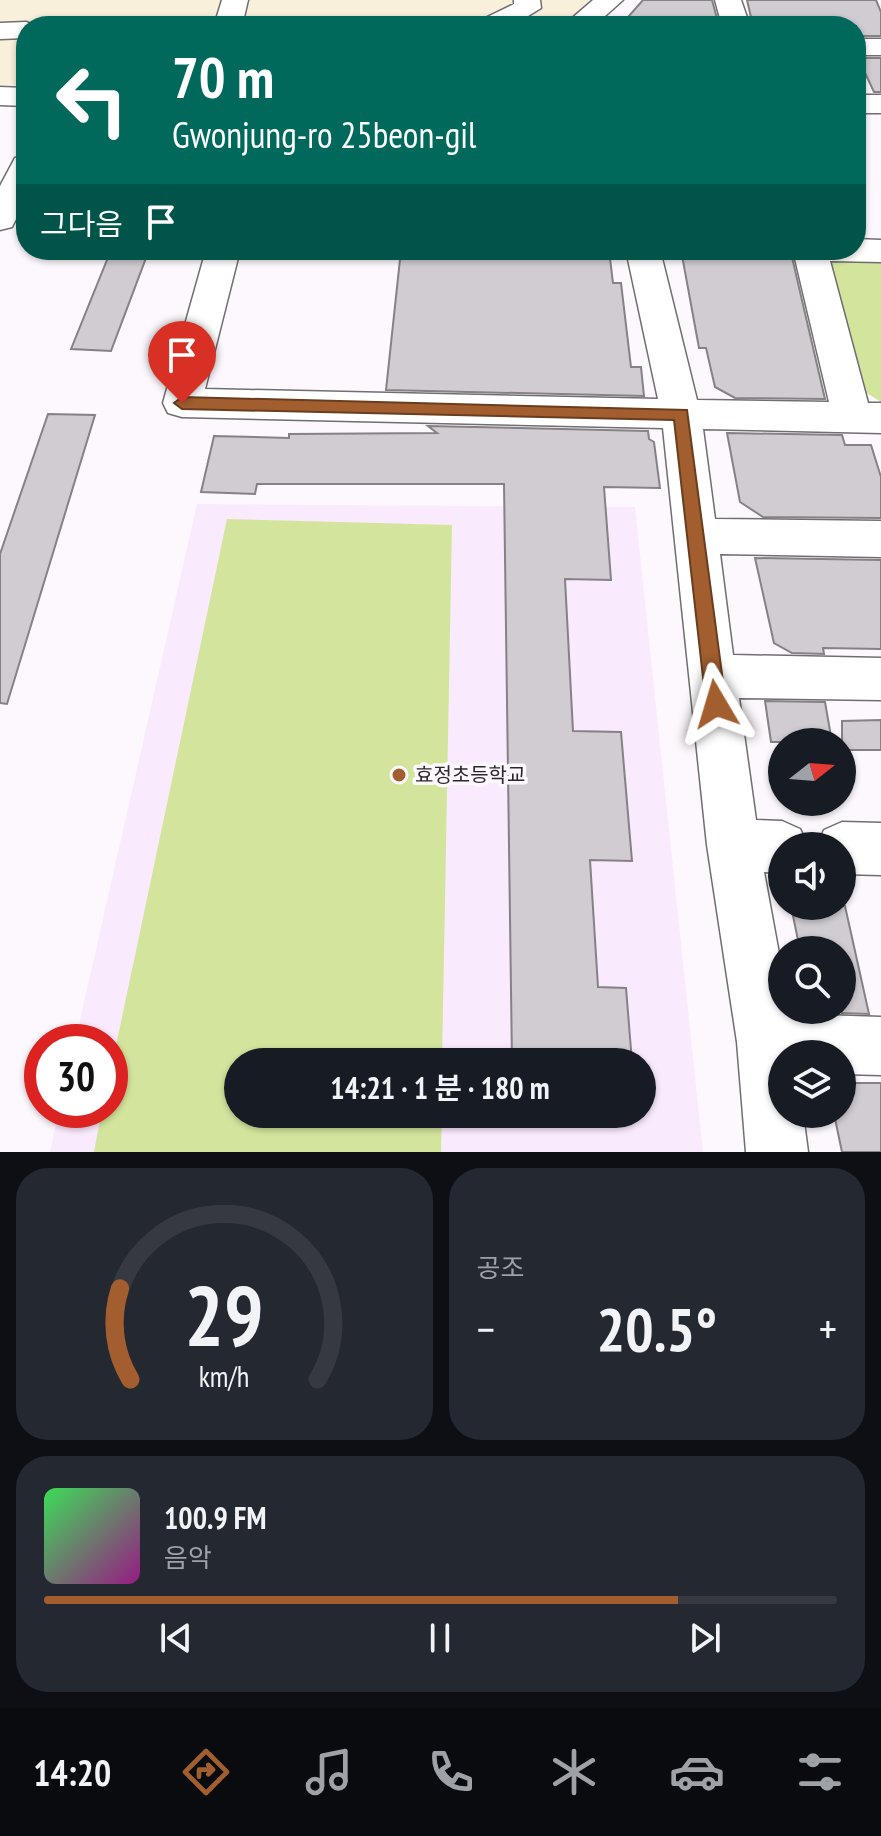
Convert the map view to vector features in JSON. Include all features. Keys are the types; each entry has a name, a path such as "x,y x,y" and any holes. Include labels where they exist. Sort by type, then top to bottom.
{"street":[{"path":"512,16 528,8 527,0"},
{"path":"593,16 610,0"},
{"path":"0,220 16,186"},
{"path":"220,260 182,403 866,418 813,260"},
{"path":"645,260 681,414 713,676 758,846 766,1042 777,1152"},
{"path":"696,536 881,539"},
{"path":"713,676 881,679"},
{"path":"856,848 881,849"},
{"path":"766,1042 881,1046"}],"shaded area":[{"path":"0,0 592,0 573,16 16,16 16,85 0,85"},
{"name":"효정초등학교","path":"197,504 635,507 703,1152 50,1152 55,1128 128,1128 128,1024 79,1024"}],"green space":[{"path":"831,261 881,263 881,402 857,387 823,267"},
{"path":"227,519 452,525 442,1048 224,1048 224,1128 442,1128 441,1152 94,1152 99,1128 128,1128 128,1024 121,1024"}],"building":[{"path":"643,0 712,0 716,16 629,16"},
{"path":"747,0 876,0 881,12 881,36 866,36 866,16 751,16"},
{"path":"866,58 881,58 881,92 874,92 866,75"},
{"path":"107,260 145,260 111,351 71,349"},
{"path":"400,260 610,260 613,283 621,283 631,367 641,367 644,396 386,390"},
{"path":"683,260 793,260 825,399 735,398 715,387 706,348 699,348"},
{"path":"48,414 95,415 7,704 0,703 0,554"},
{"path":"428,426 648,431 649,439 654,442 660,488 604,487 611,580 565,579 573,731 621,732 632,861 590,860 598,987 626,988 631,1048 512,1048 504,484 257,484 255,494 201,492 214,436 289,438 289,434 437,433"},
{"path":"727,433 842,435 845,445 871,445 881,477 881,518 763,517 740,502"},
{"path":"755,558 881,560 881,649 823,648 824,654 792,653 774,643"},
{"path":"765,701 825,702 830,728 769,728"},
{"path":"881,720 881,750 856,750 856,728 842,728 842,721"},
{"path":"794,920 848,920 852,936 797,936"},
{"path":"856,956 869,1014 856,1014"},
{"path":"856,1083 881,1083 881,1152 842,1152 837,1128 856,1128"}],"place":[{"name":"효정초등학교","path":"399,775"}],"route":[{"path":"182,403 681,414 716,704"}]}
